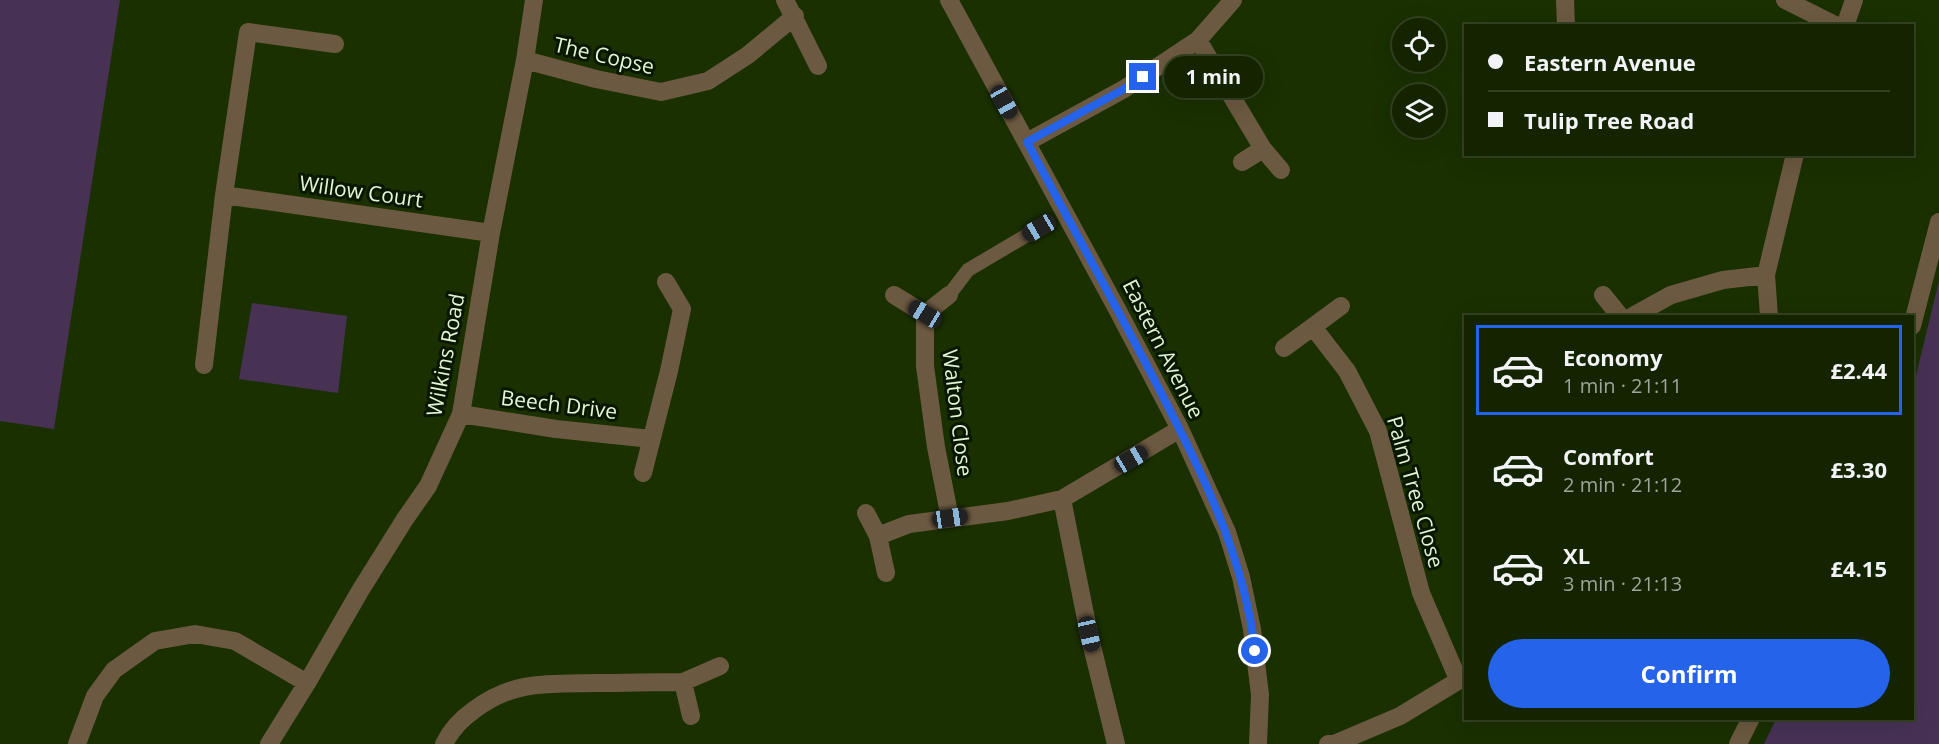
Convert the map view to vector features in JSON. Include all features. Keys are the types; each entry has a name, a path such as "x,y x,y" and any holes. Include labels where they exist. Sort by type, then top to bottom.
{"street":[{"name":"Wilkins Road","path":"268,744 307,683 360,591 428,486 461,414 491,233 525,60 534,0"},
{"path":"785,0 818,66"},
{"name":"Eastern Avenue","path":"949,0 1180,429 1227,532 1241,578 1252,629 1260,695 1258,744"},
{"path":"1027,142 1124,89 1198,40 1233,0"},
{"path":"1565,0 1566,24"},
{"path":"1785,0 1833,24"},
{"path":"1846,24 1854,0"},
{"name":"The Copse","path":"525,60 596,79 661,92 708,81 748,55 795,16"},
{"path":"204,365 224,195 248,32 335,45"},
{"path":"1198,40 1263,149 1281,170"},
{"path":"1242,162 1263,149"},
{"path":"1769,315 1766,275 1795,156"},
{"name":"Willow Court","path":"224,195 491,233"},
{"path":"1914,318 1939,222"},
{"path":"1635,315 1671,296 1724,280 1766,275"},
{"path":"643,473 682,309 666,282"},
{"path":"894,296 925,314 949,296"},
{"path":"1603,296 1619,315"},
{"path":"1284,348 1341,306"},
{"name":"Walton Close","path":"925,314 925,366 936,447 950,518"},
{"name":"Palm Tree Close","path":"1313,327 1347,371 1378,431 1421,593 1462,677"},
{"name":"Beech Drive","path":"461,414 556,429 651,439"},
{"path":"878,536 909,524 1008,511 1062,499 1180,429"},
{"path":"1062,499 1089,634 1116,744"},
{"path":"866,513 878,536 886,573"},
{"path":"77,744 96,696 114,670 155,641 195,634 235,641 307,683"},
{"path":"444,744 449,734 463,718 487,700 510,689 536,684 683,682 720,666"},
{"path":"1328,744 1334,744 1400,717 1462,677"},
{"path":"683,682 691,716"},
{"path":"1738,744 1750,720"}],"lane":[{"path":"949,296 968,270 1039,228"}],"shaded area":[{"path":"0,0 120,0 54,429 0,421"},
{"path":"1939,281 1939,744 1764,744 1776,720 1914,720 1914,383"},
{"path":"252,303 347,316 338,393 239,379"}],"route":[{"path":"1143,77 1027,142 1180,429 1227,532 1241,578 1255,651"}]}
